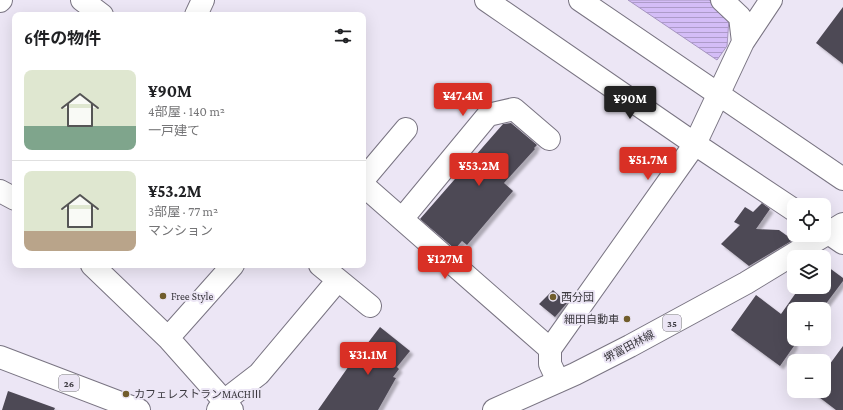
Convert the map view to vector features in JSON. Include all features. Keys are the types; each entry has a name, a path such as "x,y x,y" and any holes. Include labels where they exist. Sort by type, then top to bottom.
{"street":[{"path":"82,0 98,12"},
{"path":"197,12 203,0"},
{"path":"486,0 787,205"},
{"path":"580,0 843,179"},
{"path":"722,0 740,17 744,42"},
{"path":"558,381 550,364 550,349 695,144 744,42 771,0"},
{"path":"402,219 488,115 514,109 549,139"},
{"path":"366,176 406,129"},
{"path":"366,188 550,349"},
{"path":"0,191 12,197"},
{"name":"堺富田林線","path":"494,410 575,374 630,346 835,233"},
{"path":"95,268 168,338 225,407 259,374 338,280"},
{"path":"168,338 230,268"},
{"path":"324,268 370,306"},
{"name":"26","path":"0,357 139,410"}],"shaded area":[{"path":"628,0 709,0 729,19 727,46 717,60"}],"building":[{"path":"843,7 843,64 816,43"},
{"path":"511,123 537,145 504,183 513,191 467,245 462,241 455,249 420,219 503,124"},
{"path":"762,203 770,209 756,229 779,230 787,236 787,242 790,242 749,266 721,244 740,225 734,222 745,207 753,212"},
{"path":"831,269 843,278 843,281 827,302 789,302 795,294 831,294"},
{"name":"西分団","path":"553,290 567,303 555,317 539,304"},
{"path":"756,295 781,314 787,305 787,346 794,346 780,366 731,330"},
{"path":"380,327 410,351 397,367 399,369 393,377 396,378 378,410 318,410 365,343 367,344"},
{"path":"843,346 843,410 836,410 820,398 831,398 831,362"},
{"path":"8,391 55,408 54,410 2,410"}],"place":[{"name":"Free Style","path":"163,296"},
{"name":"西分団","path":"553,297"},
{"name":"細田自動車","path":"627,319"},
{"name":"カフェレストランMACHⅢ","path":"126,394"}]}
